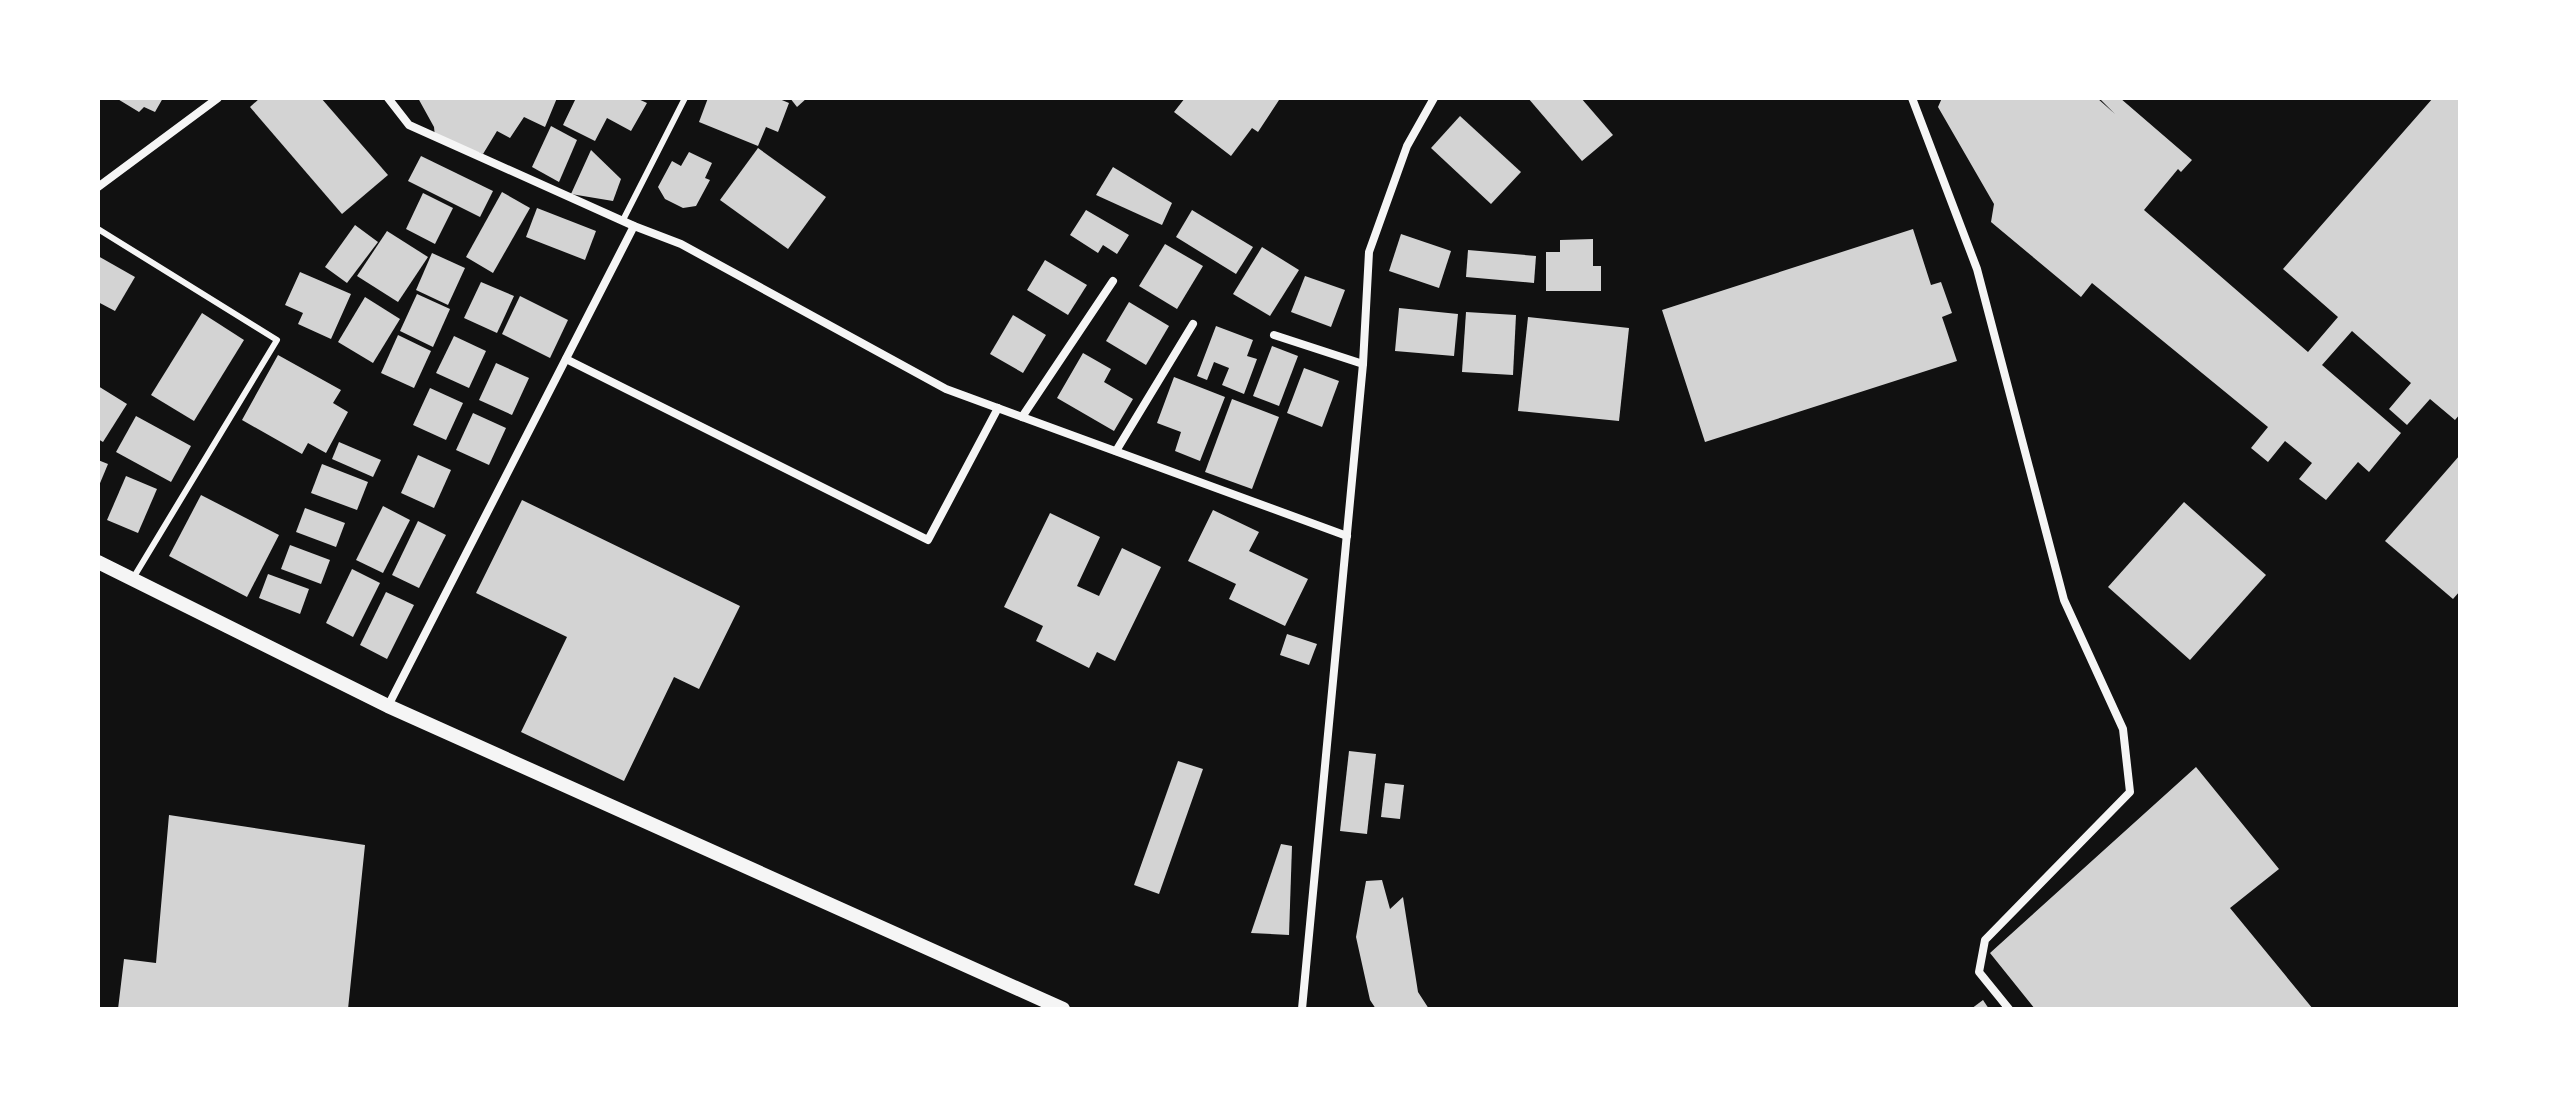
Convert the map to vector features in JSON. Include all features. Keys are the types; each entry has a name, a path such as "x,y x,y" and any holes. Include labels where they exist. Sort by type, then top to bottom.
{"street":[{"path":"98,187 218,98"},
{"path":"388,98 409,125 681,244 946,389 1347,536"},
{"path":"1302,1009 1363,364 1369,252 1407,146 1434,98"},
{"path":"1912,98 1977,269 2064,600 2123,729 2130,792 1985,940 1979,972 2009,1009"},
{"path":"388,706 634,226"},
{"path":"1022,417 1113,281"},
{"path":"1116,451 1193,324"},
{"path":"1274,335 1363,364"},
{"path":"566,359 928,540 998,408"},
{"path":"98,562 388,706 1063,1009"}],"lane":[{"path":"623,220 685,98"},
{"path":"98,229 277,340 132,580"}],"building":[{"path":"116,98 163,98 155,112 144,107 139,112"},
{"path":"260,98 321,98 388,175 342,214 250,107"},
{"path":"418,98 557,98 545,127 524,117 510,138 497,131 483,154 435,137 434,127"},
{"path":"576,98 636,98 647,103 631,131 607,118 595,141 563,125"},
{"path":"708,98 777,98 789,103 778,132 766,127 758,146 699,122"},
{"path":"790,98 807,98 797,107"},
{"path":"1185,98 1279,100 1258,132 1252,128 1231,156 1174,112"},
{"path":"1528,98 1581,98 1613,135 1582,161"},
{"path":"1942,98 2097,98 2115,114 2099,98 2120,98 2192,160 2181,172 2178,169 2144,210 2308,352 2338,317 2283,269 2433,98 2460,98 2460,414 2455,420 2430,399 2407,425 2389,409 2411,383 2352,331 2322,365 2401,433 2369,472 2358,462 2326,500 2299,479 2312,463 2285,441 2268,462 2251,448 2268,427 2092,283 2081,297 1991,222 1994,204 1938,107"},
{"path":"1460,116 1521,172 1491,204 1431,148"},
{"path":"551,126 577,140 559,182 532,167"},
{"path":"758,148 826,197 788,249 720,200"},
{"path":"591,150 621,179 613,201 571,194"},
{"path":"689,152 712,163 705,178 710,180 696,206 683,208 665,199 658,187 672,161 681,166"},
{"path":"421,156 493,191 480,217 408,181"},
{"path":"1113,167 1172,203 1162,225 1096,195"},
{"path":"502,192 530,208 493,273 466,257"},
{"path":"423,193 453,208 435,244 406,229"},
{"path":"537,208 596,231 585,260 526,237"},
{"path":"1086,210 1129,235 1117,254 1103,245 1098,253 1070,235"},
{"path":"1192,210 1253,247 1236,274 1176,237"},
{"path":"355,225 378,242 347,283 325,267"},
{"path":"1913,229 1931,285 1941,282 1952,313 1942,317 1957,361 1705,442 1662,310"},
{"path":"387,231 428,257 398,302 357,276"},
{"path":"1401,234 1451,251 1439,288 1389,271"},
{"path":"1593,239 1593,266 1601,266 1601,291 1546,291 1546,252 1560,252 1560,240"},
{"path":"1165,244 1203,266 1177,309 1139,286"},
{"path":"1262,247 1299,270 1270,316 1233,294"},
{"path":"1468,250 1536,256 1534,283 1466,277"},
{"path":"432,253 465,268 448,305 416,290"},
{"path":"98,256 135,277 115,311 98,302"},
{"path":"1045,260 1087,285 1068,315 1027,290"},
{"path":"300,272 351,294 331,339 298,324 303,313 285,305"},
{"path":"1305,276 1345,290 1331,327 1291,312"},
{"path":"481,282 514,296 497,333 464,318"},
{"path":"417,294 450,309 433,347 400,331"},
{"path":"520,296 568,320 550,358 502,334"},
{"path":"365,297 400,319 373,363 338,342"},
{"path":"1129,302 1169,326 1146,365 1106,341"},
{"path":"1399,308 1458,314 1454,356 1395,351"},
{"path":"1466,312 1516,315 1513,375 1462,372"},
{"path":"202,313 244,340 194,421 151,395"},
{"path":"1013,315 1046,335 1023,373 990,354"},
{"path":"1528,317 1629,328 1619,421 1518,411"},
{"path":"1216,326 1253,340 1247,356 1257,359 1244,394 1222,385 1229,368 1214,362 1207,380 1197,376"},
{"path":"398,335 431,351 414,388 381,373"},
{"path":"454,336 486,351 469,388 436,373"},
{"path":"1272,346 1298,356 1279,406 1253,396"},
{"path":"1083,353 1111,369 1104,382 1133,399 1114,431 1057,398"},
{"path":"278,355 341,390 333,403 348,412 326,453 308,443 302,454 242,420"},
{"path":"496,363 529,378 512,415 479,400"},
{"path":"1304,368 1339,381 1322,427 1287,413"},
{"path":"1174,377 1225,397 1200,461 1175,451 1181,432 1157,423"},
{"path":"98,386 127,404 103,442 98,439"},
{"path":"430,388 463,403 446,440 413,425"},
{"path":"1232,399 1279,417 1252,489 1205,472"},
{"path":"473,413 506,428 489,465 456,450"},
{"path":"136,416 191,446 171,482 116,452"},
{"path":"339,442 381,460 373,477 332,459"},
{"path":"418,455 451,470 434,508 401,493"},
{"path":"2460,455 2460,591 2453,599 2385,541"},
{"path":"98,460 108,464 98,488"},
{"path":"322,464 368,482 357,510 311,493"},
{"path":"126,476 157,489 138,533 107,520"},
{"path":"201,495 279,535 247,597 169,556"},
{"path":"522,500 740,606 699,689 674,677 624,781 521,732 567,637 476,593"},
{"path":"2184,502 2266,575 2190,660 2108,587"},
{"path":"383,506 410,520 383,573 356,560"},
{"path":"305,508 345,523 336,547 296,532"},
{"path":"1213,510 1259,532 1249,551 1308,579 1285,626 1229,599 1236,584 1188,561"},
{"path":"1050,513 1100,537 1077,586 1099,596 1122,548 1161,567 1115,661 1097,652 1089,668 1036,641 1043,626 1004,607"},
{"path":"418,521 446,535 419,588 392,575"},
{"path":"290,545 330,560 321,584 281,569"},
{"path":"352,569 380,583 353,637 326,623"},
{"path":"268,574 309,589 300,614 259,598"},
{"path":"386,592 414,605 387,659 360,645"},
{"path":"1287,634 1317,644 1309,665 1280,655"},
{"path":"1349,751 1376,754 1367,834 1340,831"},
{"path":"1178,761 1203,769 1159,894 1134,885"},
{"path":"2196,767 2279,869 2230,908 2313,1009 2035,1009 1990,953"},
{"path":"1385,783 1404,785 1400,819 1381,817"},
{"path":"169,815 365,845 348,1009 118,1009 124,959 156,963"},
{"path":"1281,844 1292,846 1289,935 1251,933"},
{"path":"1382,880 1390,909 1403,897 1418,992 1429,1009 1376,1009 1370,1000 1356,937 1366,881"},
{"path":"1983,1000 1989,1009 1971,1009"}]}
